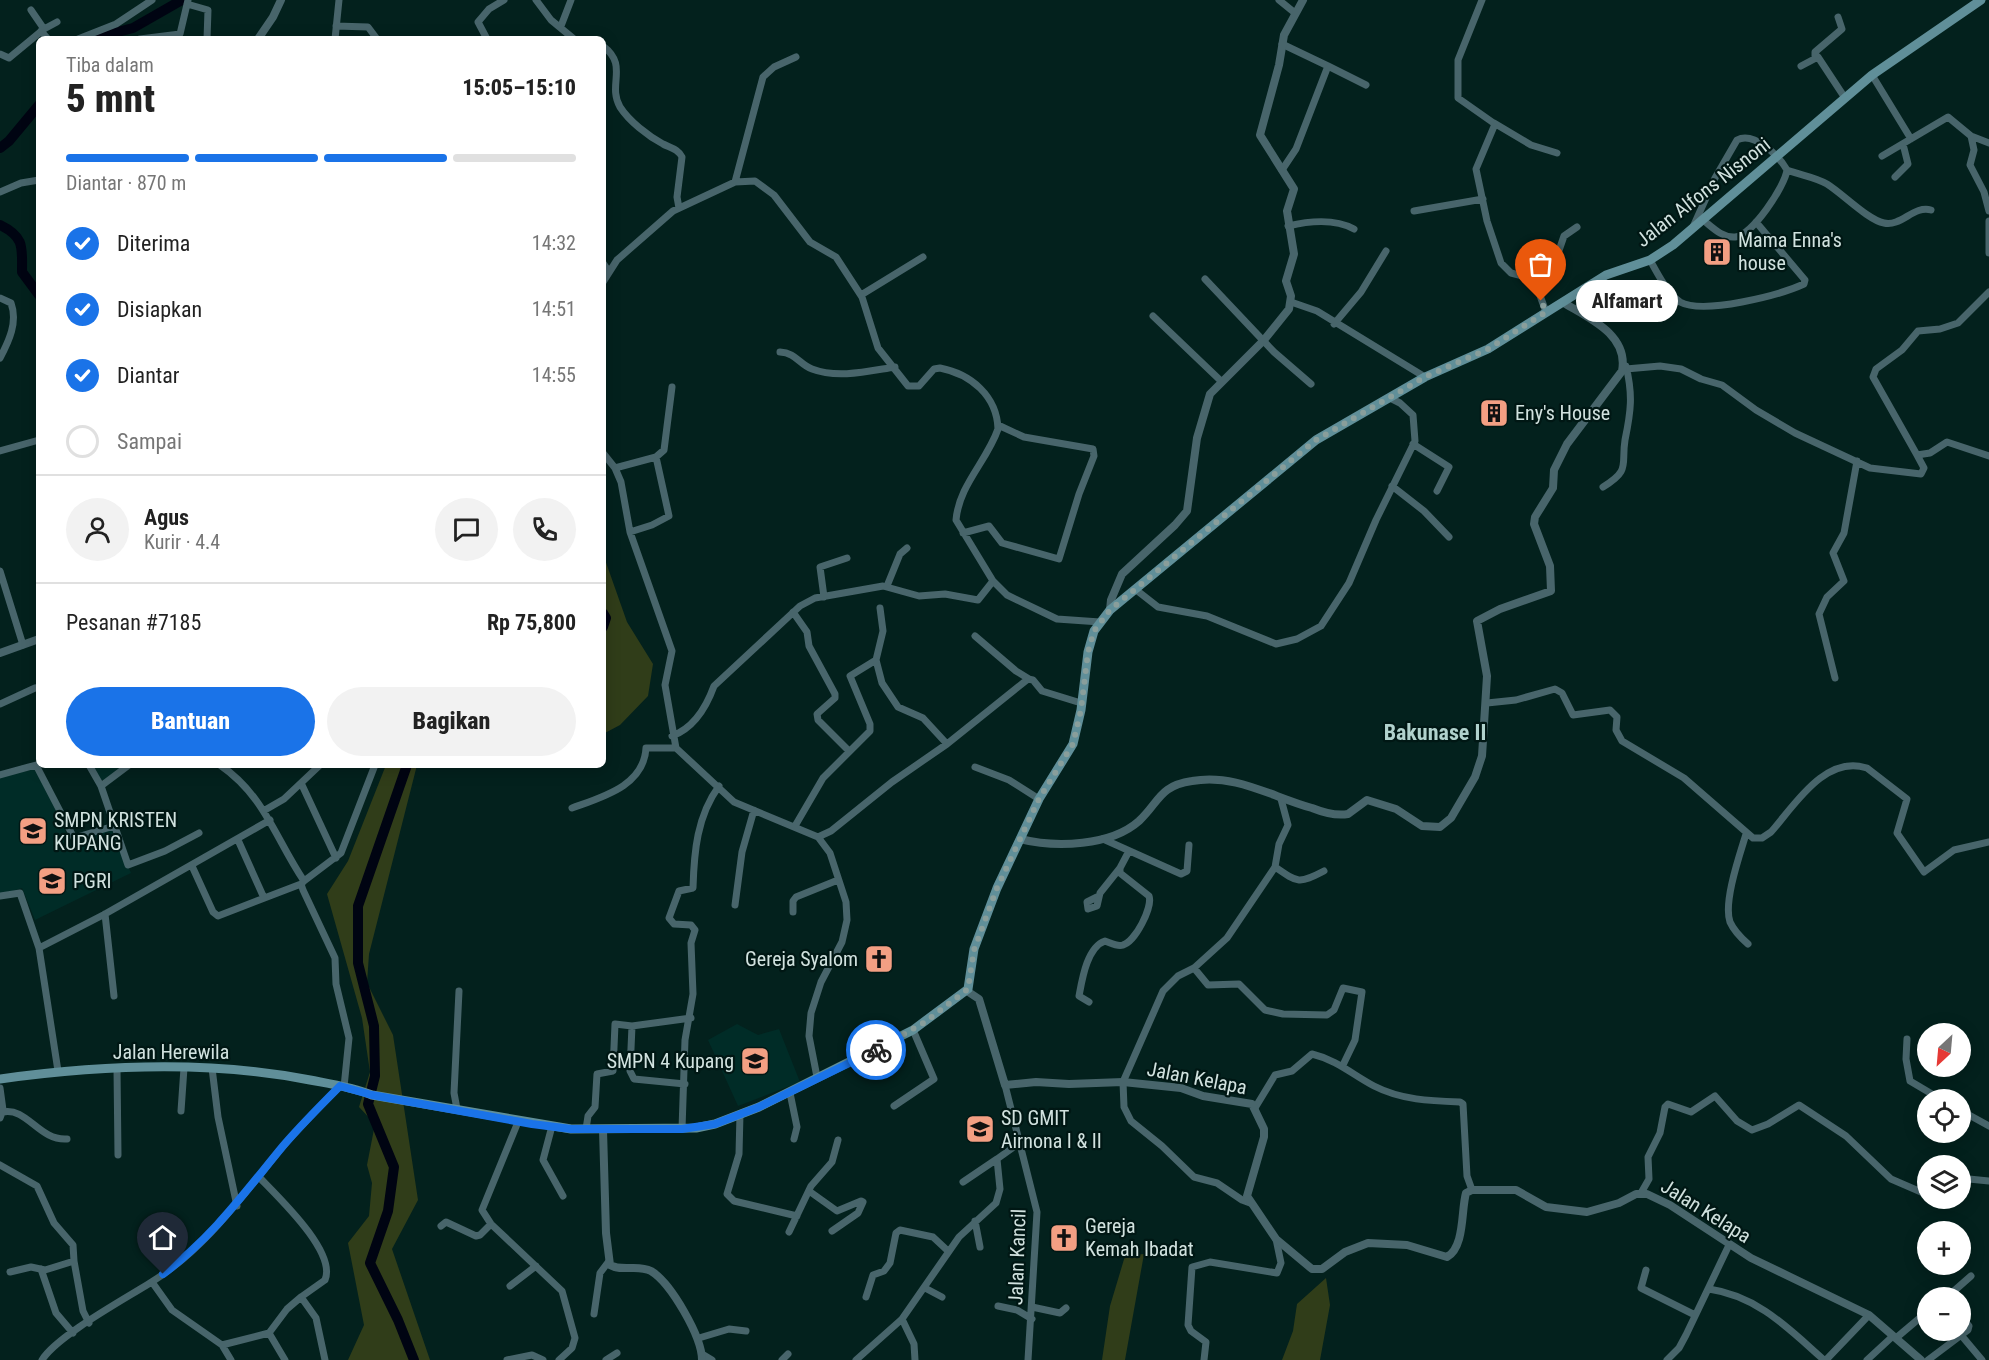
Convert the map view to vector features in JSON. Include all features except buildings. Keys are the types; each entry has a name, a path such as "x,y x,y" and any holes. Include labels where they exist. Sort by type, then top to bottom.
{"main road":[{"name":"Jalan Alfons Nisnoni","path":"967,991 972,981 974,950 997,888 1039,799 1073,744 1086,663 1100,622 1110,610 1308,446 1425,377 1488,349 1564,303 1606,274 1650,260 1692,229 1872,75 1981,0"},
{"path":"457,1109 518,1122 603,1130 682,1129 715,1124 790,1093 817,1077 913,1030 967,991"},
{"name":"Jalan Herewila","path":"0,1079 58,1071 212,1068 282,1074 358,1089 372,1095 457,1109"}],"street":[{"path":"86,36 116,24 152,0"},
{"path":"260,36 281,0"},
{"path":"335,36 339,0"},
{"path":"485,36 478,22 489,9 504,0"},
{"path":"536,0 551,20 571,36"},
{"path":"561,26 571,0"},
{"path":"1279,0 1295,13"},
{"path":"1110,610 1111,600 1122,574 1187,511 1205,405 1221,381 1264,340 1283,317 1291,302 1286,281 1294,254 1287,212 1294,189 1260,135 1279,65 1281,44 1303,0"},
{"path":"1482,0 1458,60 1458,98 1531,145 1557,153"},
{"path":"170,36 180,33 188,2 208,10 207,36"},
{"path":"31,10 46,36"},
{"path":"1801,66 1815,56 1815,52 1825,41 1842,29 1838,17"},
{"path":"0,54 9,58 42,30 57,22"},
{"path":"336,26 368,27 375,36"},
{"path":"1281,44 1366,85"},
{"path":"606,49 614,57 617,67 615,91 622,109 653,138 679,152 682,157 678,191 679,208"},
{"path":"1815,56 1845,98"},
{"path":"735,182 763,77 774,67 796,57"},
{"path":"1282,170 1296,149 1328,66"},
{"path":"1872,75 1911,139"},
{"path":"1882,156 1948,117 1971,136 1989,143"},
{"path":"1494,123 1476,169 1483,199 1501,263 1511,273 1532,278 1536,282 1546,312"},
{"path":"1971,136 1974,150 1970,165 1984,192 1989,211"},
{"path":"1692,229 1715,178 1737,140 1752,138 1777,157 1787,170 1825,183 1884,224 1894,223 1916,211 1931,210"},
{"path":"1895,177 1908,164 1903,144"},
{"path":"1703,219 1720,233 1733,237 1750,231 1784,183 1787,170"},
{"path":"0,192 21,183 36,180"},
{"path":"606,277 617,260 679,208 735,182 755,181 767,188 810,242 836,258 861,295 878,348 911,387 918,386 934,369 940,368 977,384 992,402 998,425 996,433 972,475 958,508 956,520 993,581 1007,595 1050,616 1100,622"},
{"path":"1414,212 1483,199"},
{"path":"1288,226 1318,221 1346,225 1354,230"},
{"path":"1650,260 1673,296 1686,304 1706,307 1751,301 1785,293 1804,284 1805,280 1756,222"},
{"path":"1989,222 1989,253"},
{"path":"1536,282 1543,279 1555,262 1564,236 1577,227"},
{"path":"1334,324 1361,292 1386,251"},
{"path":"861,295 923,257"},
{"path":"606,268 609,272"},
{"path":"1205,279 1264,340 1311,384"},
{"path":"1625,364 1681,369 1701,380 1722,385 1756,410 1795,433 1876,470 1918,475 1924,468 1879,389 1873,377 1875,370 1902,350 1918,331 1940,329 1958,323 1989,292"},
{"path":"0,298 11,303 14,321 10,337 0,358"},
{"path":"1291,302 1317,311 1334,324 1425,377"},
{"path":"1564,303 1606,329 1620,348 1632,391 1626,458 1618,475 1603,488"},
{"path":"1153,316 1221,381"},
{"path":"780,352 794,355 814,370 834,374 895,368"},
{"path":"1020,840 1057,843 1103,839 1122,833 1134,825 1163,792 1191,781 1214,779 1239,782 1281,799 1344,815 1369,800 1396,809 1422,826 1440,827 1451,818 1481,763 1487,703 1487,676 1477,621 1500,609 1551,591 1550,566 1534,524 1535,517 1553,488 1554,470 1567,444 1617,380 1625,364"},
{"path":"615,468 656,457 665,447 672,387"},
{"path":"1134,589 1158,607 1207,615 1276,644 1297,639 1322,624 1343,594 1361,561 1392,486 1416,437 1413,415 1400,403 1390,398"},
{"path":"963,533 989,526 1002,543 1059,559 1079,494 1094,456 1094,449 1024,437 998,425"},
{"path":"0,451 36,441"},
{"path":"1917,455 1930,453 1947,442 1989,456"},
{"path":"1413,444 1449,467 1437,491"},
{"path":"606,457 615,468 623,490 630,532 672,651 665,684 672,736 676,748 734,802 818,837 830,853 846,902 847,920 842,942 821,982 811,1013 809,1036 817,1077"},
{"path":"630,532 652,525 669,516 656,457"},
{"path":"1835,678 1819,614 1827,597 1844,581 1833,553 1844,532 1857,461"},
{"path":"1392,486 1424,511 1449,537"},
{"path":"887,586 900,554 907,548"},
{"path":"824,597 820,567 846,558"},
{"path":"0,571 23,645"},
{"path":"672,736 689,730 710,698 714,686 793,612 811,600 887,586 919,597 945,594 978,600 993,581"},
{"path":"880,608 883,631 876,660 882,683 895,704 923,718 947,744"},
{"path":"793,612 807,632 809,646 835,694 835,698 818,714 818,720 849,751"},
{"path":"975,636 1042,692 1081,703"},
{"path":"0,653 36,640"},
{"path":"795,826 823,778 871,730 850,674 876,660"},
{"path":"818,837 831,831 1029,679"},
{"path":"0,704 35,688"},
{"path":"1487,703 1516,700 1555,689 1562,693 1573,715 1610,710 1617,717 1616,730 1622,741 1684,778 1746,834 1758,838 1771,832 1806,791 1827,773 1846,767 1867,768 1907,799 1897,833 1924,872 1954,850 1989,842"},
{"path":"572,808 632,781 643,762 646,748 676,748"},
{"path":"0,775 36,764"},
{"path":"975,767 1009,780 1039,799"},
{"path":"39,768 73,837 114,826"},
{"path":"91,768 100,786 129,866 199,833"},
{"path":"100,786 125,768"},
{"path":"42,1360 54,1344 152,1282 192,1251 237,1206 292,1136 342,1086 350,1038 336,984 335,958 302,882 265,810 244,784 224,768"},
{"path":"265,810 302,785 317,768"},
{"path":"192,866 213,912 218,916 302,882 341,853 374,768"},
{"path":"302,785 336,858"},
{"path":"682,1129 685,1040 691,1018 693,994 691,943 695,930 691,925 672,923 669,918 680,891 693,888 696,848 703,812 719,786"},
{"path":"1256,1108 1271,1078 1276,1074 1292,1071 1310,1055 1343,1065 1368,1083 1391,1094 1428,1101 1462,1103 1467,1176 1472,1190 1466,1193 1460,1234 1454,1251 1447,1257 1407,1245 1368,1243 1346,1252 1317,1270 1304,1264 1276,1239 1250,1203 1217,1183 1194,1177 1162,1146 1131,1122 1124,1107 1123,1082 1163,992 1182,973 1194,968 1230,936 1275,867 1279,844 1288,825 1281,799"},
{"path":"735,905 742,852 754,810"},
{"path":"39,948 192,866 270,820"},
{"path":"1746,834 1733,876 1729,916 1737,934 1748,944"},
{"path":"1103,839 1185,874 1189,862 1189,845"},
{"path":"238,840 264,898"},
{"path":"1099,896 1120,868 1129,851"},
{"path":"1275,867 1292,879 1302,881 1324,871"},
{"path":"1089,1002 1078,996 1085,969 1096,947 1105,941 1119,946 1126,944 1132,939 1151,906 1149,896 1121,874 1120,868"},
{"path":"793,912 793,902 796,897 838,880"},
{"path":"0,896 17,891 22,894 39,948 58,1071"},
{"path":"105,914 114,996"},
{"path":"1194,968 1208,985 1239,984 1265,1010 1283,1014 1327,1015 1334,1011 1343,988 1362,992 1355,1040 1343,1065"},
{"path":"457,1109 454,1093 459,991"},
{"name":"Jalan Kancil","path":"967,991 979,999 1005,1086 1037,1212 1028,1360"},
{"path":"586,1129 588,1116 595,1107 597,1074 613,1071 615,1024 632,1026 691,1018"},
{"path":"632,1026 630,1071 634,1079 685,1084"},
{"path":"894,1106 934,1078 913,1030"},
{"path":"1907,1039 1906,1059 1910,1081 1923,1089"},
{"path":"181,1110 184,1068"},
{"path":"212,1068 218,1117 237,1206"},
{"path":"117,1069 118,1155"},
{"name":"Jalan Kelapa","path":"1005,1086 1036,1082 1070,1084 1123,1082 1181,1088 1209,1097 1240,1100 1256,1108 1264,1129 1264,1137 1247,1190 1250,1203"},
{"path":"0,1088 2,1115 17,1112 52,1139 67,1139"},
{"path":"790,1093 797,1127 794,1140"},
{"path":"1641,1193 1649,1179 1648,1157 1660,1133 1665,1107 1668,1104 1691,1112 1715,1096 1737,1121 1752,1130 1768,1124 1799,1105 1846,1136 1891,1179 1917,1190"},
{"path":"740,1114 739,1154 727,1194 734,1201 797,1215"},
{"path":"1971,1116 1989,1126"},
{"path":"518,1122 482,1206 483,1214 562,1291 575,1333 573,1345 559,1360"},
{"path":"552,1126 543,1160 563,1196"},
{"path":"603,1130 609,1261 614,1267 640,1267 654,1273 693,1325 699,1338 702,1357 712,1360"},
{"path":"789,1232 809,1191 832,1162 838,1140"},
{"path":"963,1182 1018,1144"},
{"path":"856,1360 902,1319 948,1251 975,1221 996,1203 999,1196 997,1159"},
{"path":"0,1165 41,1189 54,1223 73,1242 74,1262 84,1311 89,1323"},
{"path":"222,1345 269,1333 287,1309 325,1280 326,1269 315,1237 260,1177"},
{"path":"1971,1179 1989,1181"},
{"name":"Jalan Kelapa","path":"1472,1190 1516,1190 1542,1205 1591,1212 1641,1193 1670,1205 1729,1245 1869,1315 1921,1360"},
{"path":"809,1191 837,1211 863,1202 858,1214 832,1231"},
{"path":"975,1221 980,1247"},
{"path":"441,1226 446,1222 476,1236 491,1224"},
{"path":"866,1297 873,1275 884,1271 890,1263 896,1233 900,1230 933,1237 948,1251"},
{"path":"1204,1360 1205,1340 1191,1331 1188,1325 1192,1267 1210,1262 1277,1273 1281,1263 1276,1239"},
{"path":"1667,1360 1679,1348 1729,1245"},
{"path":"594,1314 600,1273 609,1261"},
{"path":"10,1272 31,1267 41,1269 74,1262"},
{"path":"510,1286 536,1266"},
{"path":"41,1269 56,1313 73,1333"},
{"path":"1646,1270 1641,1288 1695,1315"},
{"path":"1958,1287 1971,1276"},
{"path":"152,1282 172,1310 222,1345 231,1360"},
{"path":"925,1288 942,1297"},
{"path":"1708,1289 1735,1295 1764,1308 1825,1360 1869,1315"},
{"path":"301,1297 316,1318 325,1360"},
{"path":"998,1305 1017,1310 1032,1319"},
{"path":"1032,1306 1060,1313 1066,1308"},
{"path":"902,1319 914,1344 915,1360"},
{"path":"1868,1360 1917,1319"},
{"path":"699,1338 729,1329 746,1331"},
{"path":"269,1333 285,1360"},
{"path":"1928,1360 1953,1341"},
{"path":"1966,1341 1982,1360"},
{"path":"606,1360 616,1353"},
{"path":"782,1360 788,1354"},
{"path":"507,1360 532,1355 543,1360"}],"shaded area":[{"path":"94,768 120,768 106,780 100,780"},
{"path":"35,769 62,820 69,845 111,828 131,873 35,920 22,888 0,895 0,777"},
{"name":"SMPN 4 Kupang","path":"737,1024 758,1035 779,1029 800,1082 738,1106 708,1040"}],"green space":[{"path":"606,562 627,622 653,664 648,696 620,725 606,732"},
{"path":"385,768 416,768 369,954 367,983 393,1035 418,1200 392,1249 430,1360 348,1360 364,1325 348,1243 369,1216 372,1183 367,1165 375,1124 359,1107 370,1072 362,1018 327,894 348,861"},
{"path":"1144,1254 1125,1360 1102,1360 1110,1306 1125,1256"},
{"path":"1326,1278 1330,1305 1320,1360 1282,1360 1293,1331 1297,1304"}],"waterway":[{"path":"102,36 133,28 182,0"},
{"path":"0,148 9,141 36,109"},
{"path":"0,225 18,239 22,250 22,272 36,291"},
{"path":"406,768 358,906 358,963 374,1026 375,1076 368,1104 394,1167 388,1211 370,1263 398,1320 414,1360"}],"way so far":[{"path":"876,1050 908,1033 966,993 972,981 974,950 997,888 1039,799 1073,744 1081,710 1088,652 1094,631 1110,610 1308,446 1411,384 1488,349 1521,329 1546,312 1541,301"}],"place":[{"name":"Mama Enna's house","path":"1717,252"},
{"name":"Alfamart","path":"1541,301"},
{"name":"Eny's House","path":"1494,413"},
{"name":"SMPN KRISTEN KUPANG","path":"33,831"},
{"name":"PGRI","path":"52,881"},
{"name":"Gereja Syalom","path":"879,959"},
{"name":"SMPN 4 Kupang","path":"755,1061"},
{"name":"SD GMIT Airnona I & II","path":"980,1129"},
{"name":"Gereja Kemah Ibadat","path":"1064,1238"}],"district":[{"name":"Bakunase II","path":"1435,732"}],"route":[{"path":"163,1274 192,1251 237,1206 292,1136 340,1086 358,1089 372,1095 518,1122 571,1129 682,1129 715,1124 759,1107 876,1050"}]}
